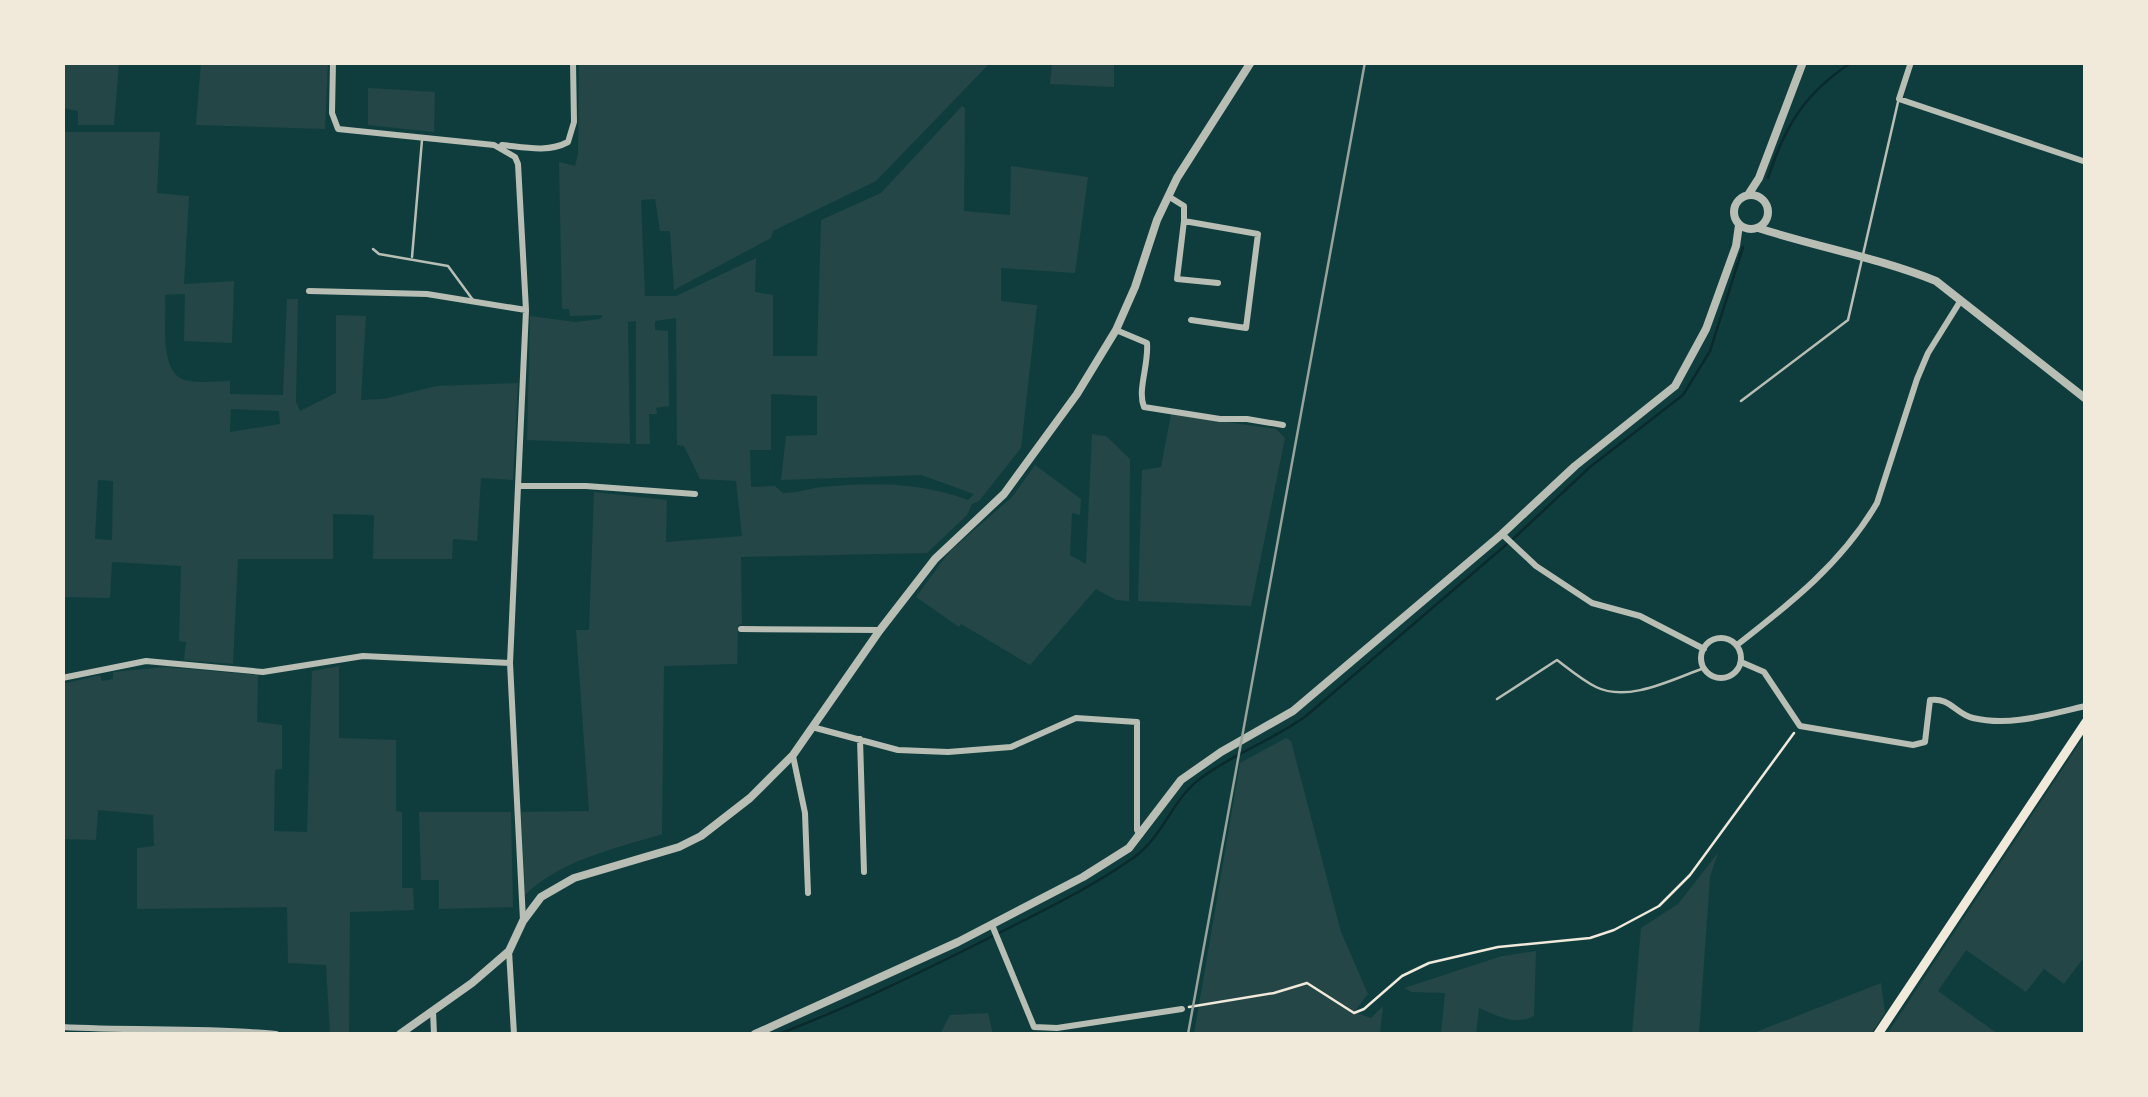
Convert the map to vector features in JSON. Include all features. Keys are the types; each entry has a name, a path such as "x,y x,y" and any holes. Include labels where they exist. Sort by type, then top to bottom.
{"main road":[{"path":"1878,1034 2086,722"}],"street":[{"path":"333,62 332,113 338,129 539,148 568,142 574,122 573,62"},
{"path":"400,1034 472,983 509,950 542,897 574,878 678,848 702,836 750,798 792,755 935,559 1004,494 1076,394 1116,330 1168,196 1251,62"},
{"path":"755,1034 993,928 1129,848 1181,780 1292,711 1504,536 1575,466 1675,386 1706,329 1736,246 1739,225 1734,209 1758,178 1803,62"},
{"path":"1911,62 1900,99 2086,162"},
{"path":"494,144 515,156 518,164 526,310 510,663 524,921"},
{"path":"1758,178 1768,216 1781,236"},
{"path":"1748,195 1764,200"},
{"path":"1168,196 1184,206 1177,279 1218,283"},
{"path":"1736,246 1768,216"},
{"path":"1184,221 1258,234 1246,328 1190,320"},
{"path":"1739,225 1906,269 1936,281 2086,399"},
{"path":"309,291 410,293 526,310"},
{"path":"1737,646 1832,566 1866,521 1877,503 1928,353 1962,299"},
{"path":"1116,330 1147,343 1148,364 1140,396 1144,407 1283,425"},
{"path":"519,486 586,486 695,494"},
{"path":"1504,536 1536,566 1592,603 1640,616 1704,650"},
{"path":"741,629 880,630"},
{"path":"1704,650 1719,639 1737,646"},
{"path":"1737,646 1741,662"},
{"path":"1704,650 1704,668 1714,677 1728,677 1741,662"},
{"path":"62,678 146,661 263,672 363,656 510,663"},
{"path":"1741,662 1764,672 1800,726 1914,745 1925,742 1928,734 1930,700 1946,701 1970,718 2000,720 2031,719 2086,706"},
{"path":"812,727 898,750 948,752 1011,747 1076,718 1136,722 1136,830 1140,836"},
{"path":"860,739 864,872"},
{"path":"792,755 805,813 808,893"},
{"path":"993,928 1034,1027 1057,1028 1182,1009"},
{"path":"509,950 514,1034"},
{"path":"432,1010 434,1034"},
{"path":"62,1028 276,1034"}],"lane":[{"path":"1741,401 1848,320 1900,99"},
{"path":"412,258 423,137"},
{"path":"373,249 379,254 448,266 474,301"},
{"path":"1498,700 1556,660 1612,693 1652,687 1704,668"}],"path":[{"path":"1182,1009 1274,993 1307,982 1354,1012 1364,1009 1402,976 1429,963 1498,947 1570,941 1614,930 1659,906 1690,875 1800,726"}],"shaded area":[{"path":"62,63 119,63 114,125 78,125 78,111 63,108"},
{"path":"201,63 328,63 325,129 196,125"},
{"path":"579,63 990,63 876,181 773,231 771,238 674,290 670,231 660,231 655,199 641,200 645,296 676,296 756,258 755,292 773,295 773,356 817,356 821,220 881,193 962,106 964,211 1010,215 1011,166 1088,177 1075,273 1001,268 1001,301 1037,305 1021,448 979,501 972,504 967,515 927,553 741,557 742,624 738,625 737,664 664,666 662,834 572,864 525,895 521,812 589,811 576,630 589,630 594,492 667,500 666,542 742,536 736,481 700,479 684,446 677,445 676,318 655,321 655,330 668,331 669,406 649,414 650,444 636,444 636,321 628,322 630,444 527,440 530,316 575,322 600,319 603,315 570,316 569,309 562,309 559,162 575,166","holes":["771,394 817,396 817,435 786,436 781,480 921,475 974,494 968,500 933,490 877,484 783,493 775,486 751,487 750,450 771,450"]},
{"path":"1052,63 1114,63 1114,87 1050,84"},
{"path":"368,88 435,92 434,132 368,125"},
{"path":"63,132 160,132 157,193 189,196 184,284 234,281 232,343 184,341 185,294 165,295 168,359 179,377 194,382 230,381 230,394 283,395 287,299 298,299 296,402 300,411 336,393 336,315 366,316 361,400 383,399 437,386 518,383 513,480 481,478 477,541 453,539 452,559 373,559 374,515 333,514 333,559 238,559 233,664 184,660 186,642 179,641 181,566 112,562 110,598 63,597","holes":["231,409 279,411 280,424 230,432","98,480 113,481 112,540 95,539"]},
{"path":"1171,414 1276,429 1285,438 1251,606 1138,601 1142,470 1161,467"},
{"path":"1092,434 1106,436 1130,459 1129,601 1116,600 1096,589 1030,665 961,624 959,627 916,597 949,552 1012,497 1035,465 1081,499 1080,515 1072,513 1070,555 1086,564"},
{"path":"339,666 339,738 396,740 396,811 402,812 402,888 413,888 414,910 350,912 349,1034 330,1033 326,965 288,963 287,907 137,909 137,848 154,846 153,815 98,810 96,840 63,839 63,684 100,675 102,681 113,679 113,672 165,667 258,675 257,722 282,725 282,769 275,770 274,831 307,832 312,671"},
{"path":"2085,735 2085,956 2064,984 2044,969 2026,992 1966,950 1938,991 1998,1034 1887,1034"},
{"path":"1286,738 1291,741 1341,932 1368,994 1354,1012 1371,1018 1383,1006 1380,1034 1194,1034 1240,763"},
{"path":"419,812 511,812 513,907 439,909 439,880 421,880"},
{"path":"1718,853 1710,877 1699,1034 1632,1034 1641,928 1678,904"},
{"path":"1536,951 1534,1016 1513,1020 1479,1008 1476,1034 1441,1034 1445,993 1412,992 1404,988 1502,956"},
{"path":"1881,983 1885,1013 1871,1034 1751,1034"},
{"path":"988,1013 993,1034 940,1034 950,1015"}],"waterway":[{"path":"1768,178 1790,126 1809,98 1852,62"},
{"path":"1513,539 1590,467 1683,395 1710,351 1743,247"},
{"path":"779,1034 940,962 1064,900 1133,858 1201,778 1306,716 1507,544"}],"railway":[{"path":"1188,1034 1365,62"}]}
